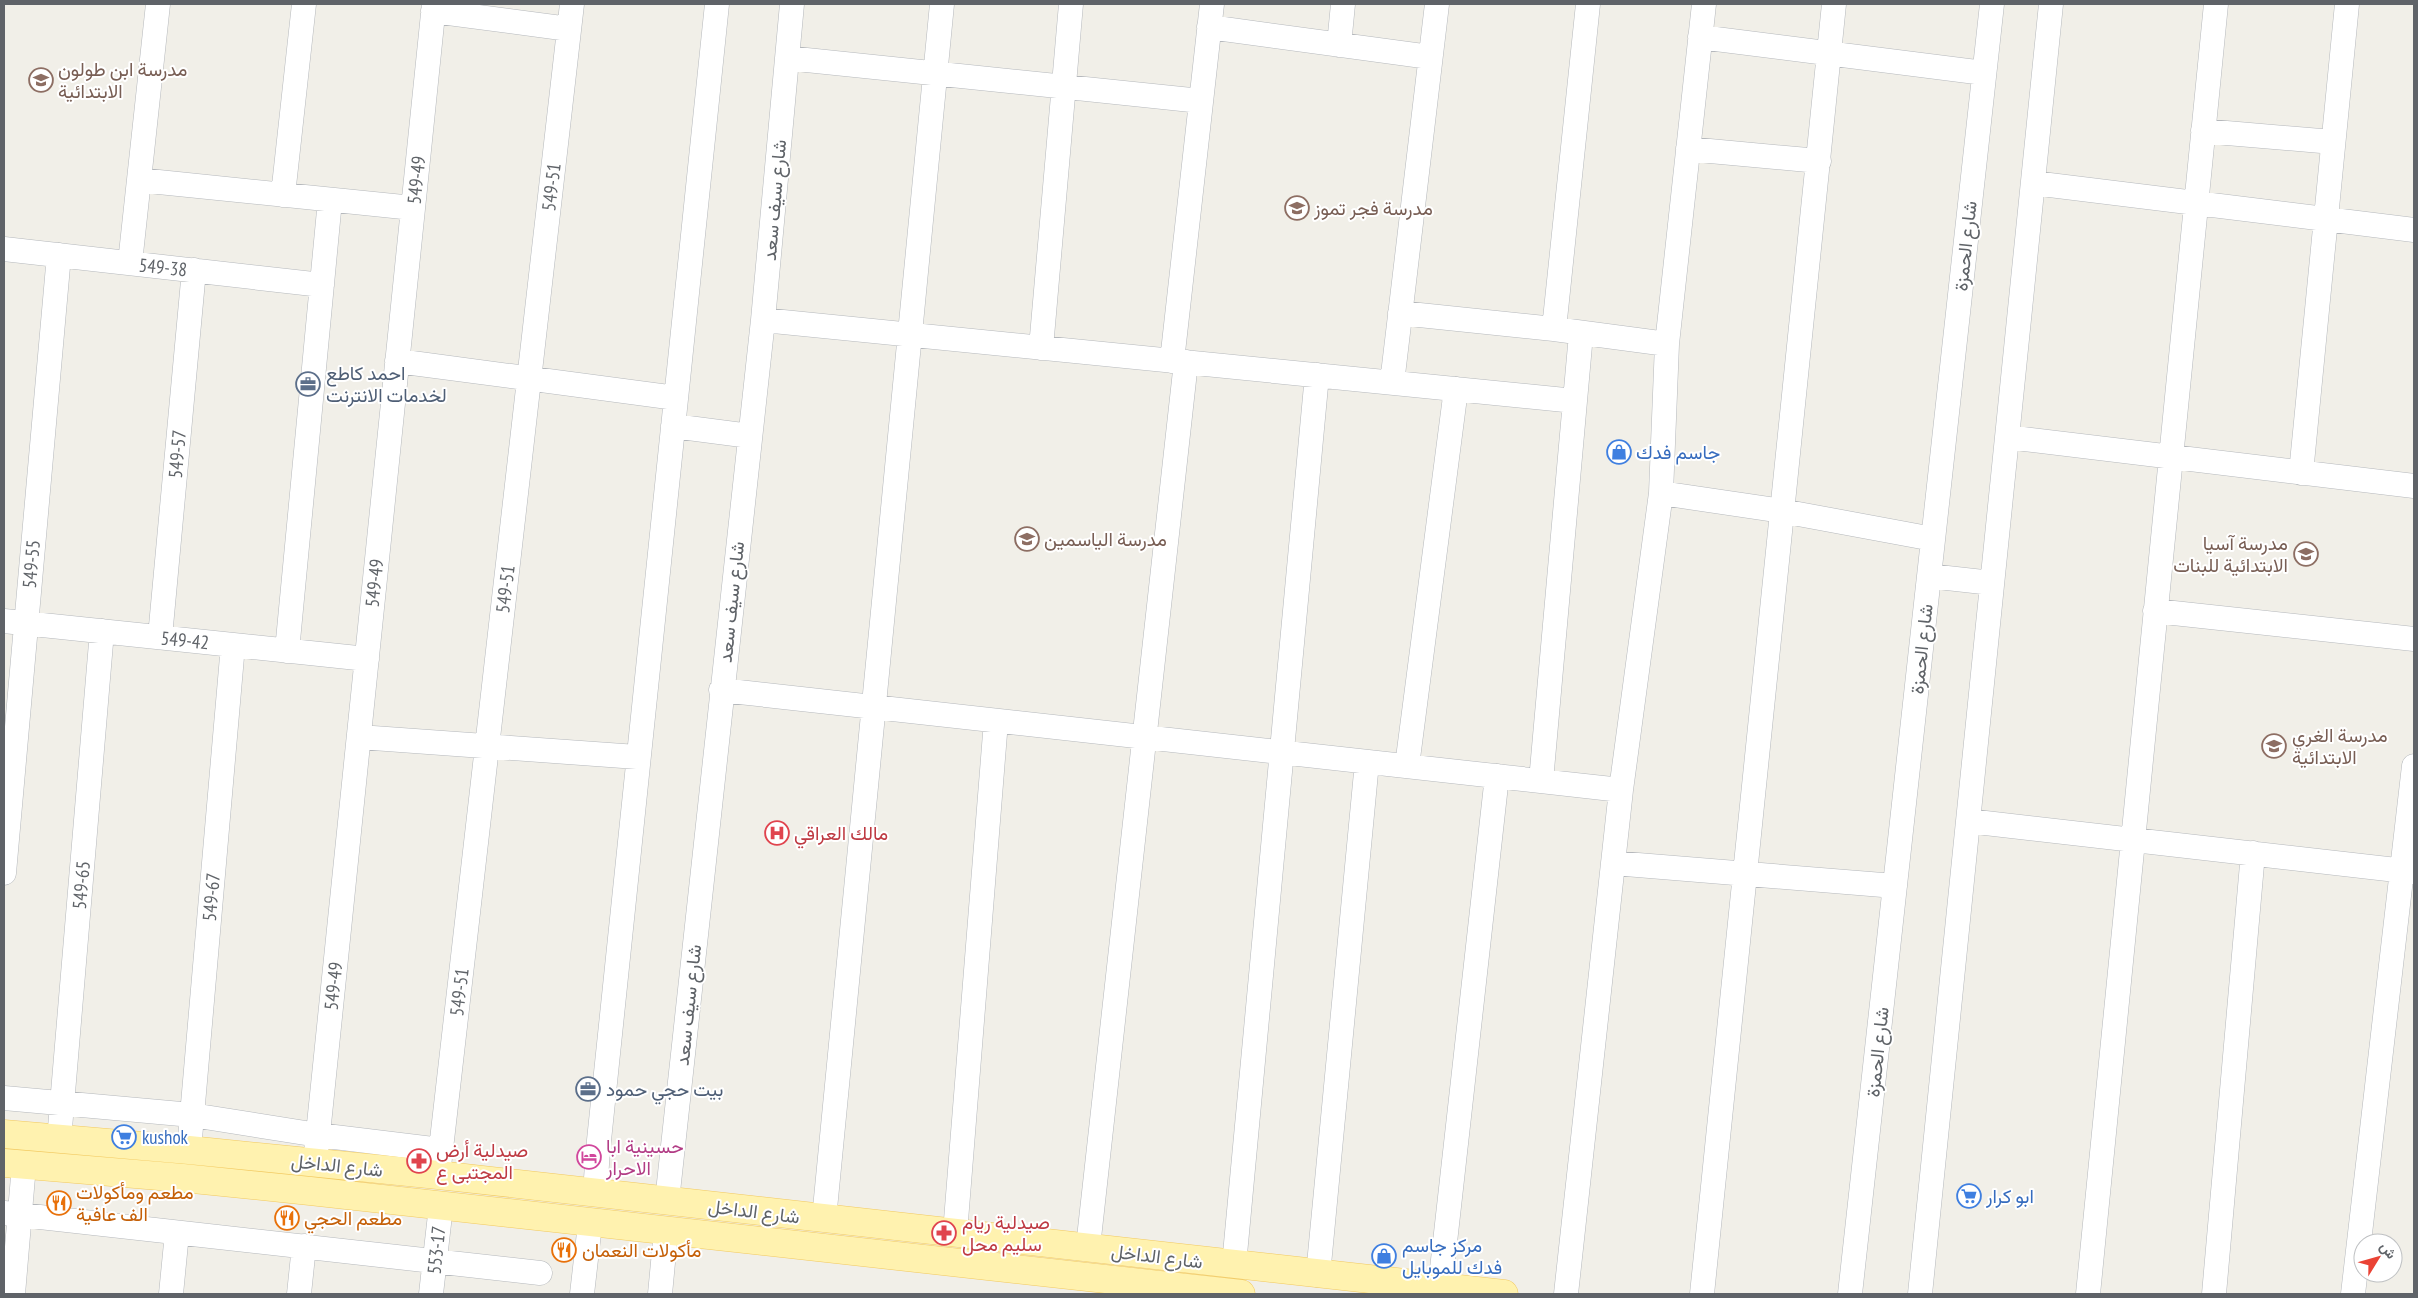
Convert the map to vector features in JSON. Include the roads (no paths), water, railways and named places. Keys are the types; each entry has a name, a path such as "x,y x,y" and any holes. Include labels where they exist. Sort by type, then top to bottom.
{"main road":[{"name":"شارع الداخل","path":"4,1134 315,1163 439,1162 596,1192 667,1201 1088,1247 1318,1275 1504,1294"},
{"name":"شارع الداخل","path":"14,1164 183,1178 1241,1294"}],"street":[{"path":"130,263 158,4"},
{"path":"283,195 304,4"},
{"name":"549-51","path":"439,1162 572,4"},
{"path":"596,1192 598,1150 637,757 717,4"},
{"name":"شارع سيف سعد","path":"667,1201 721,690 763,320 792,4"},
{"path":"824,1219 872,707 942,4"},
{"path":"1041,348 1071,4"},
{"path":"1088,1247 1146,737 1201,101 1212,4"},
{"path":"1339,45 1343,4"},
{"path":"1392,383 1437,4"},
{"path":"1554,329 1588,4"},
{"path":"1566,1294 1621,790 1661,493 1668,344 1704,4"},
{"path":"1702,1294 1834,4"},
{"name":"شارع الحمزة","path":"1850,1294 1992,4"},
{"path":"1920,1294 2052,4"},
{"path":"2088,1294 2216,4"},
{"path":"2301,473 2347,4"},
{"path":"434,7 569,29"},
{"name":"549-49","path":"315,1163 434,7"},
{"path":"1209,27 1430,57"},
{"path":"1700,37 1984,73"},
{"path":"787,58 1201,101"},
{"path":"2203,130 2333,142"},
{"path":"1688,149 1818,161"},
{"path":"139,180 413,208"},
{"path":"2033,183 2414,230"},
{"path":"287,650 330,200"},
{"name":"549-38","path":"4,249 322,285"},
{"name":"549-55","path":"4,873 15,622 59,255"},
{"name":"549-57","path":"160,637 194,270"},
{"path":"1400,313 1554,329 1668,344"},
{"path":"763,320 1575,401"},
{"path":"1541,781 1581,334"},
{"path":"397,362 676,398"},
{"path":"1234,1265 1317,375"},
{"path":"1407,766 1456,389"},
{"path":"673,426 750,436"},
{"path":"2007,437 2414,486"},
{"path":"1661,493 1782,511 1933,539"},
{"path":"1929,576 1992,583"},
{"path":"2155,611 2414,639"},
{"name":"549-42","path":"15,622 367,659"},
{"name":"549-65","path":"60,1140 102,631"},
{"name":"549-67","path":"189,1150 234,645"},
{"path":"721,690 1621,790"},
{"path":"955,1233 996,720"},
{"path":"359,736 637,757"},
{"path":"1318,1275 1367,762"},
{"path":"2353,1294 2408,871 2414,766"},
{"path":"1440,1287 1497,776"},
{"path":"1968,821 2408,871"},
{"path":"2214,1294 2253,853"},
{"path":"1613,863 1895,886"},
{"path":"4,1098 62,1105 192,1115 318,1135 439,1162"},
{"path":"13,1294 12,1214 14,1164"},
{"name":"553-17","path":"431,1294 441,1206"},
{"path":"12,1214 540,1272"},
{"path":"582,1294 590,1224"},
{"path":"660,1294 666,1231"},
{"path":"171,1294 178,1232"},
{"path":"299,1294 304,1246"}],"place":[{"name":"مدرسة ابن طولون الابتدائية","path":"41,80"},
{"name":"مدرسة فجر تموز","path":"1297,208"},
{"name":"احمد كاطع لخدمات الانترنت","path":"308,384"},
{"name":"جاسم فدك","path":"1619,452"},
{"name":"مدرسة الياسمين","path":"1027,539"},
{"name":"مدرسة آسيا الابتدائية للبنات","path":"2306,554"},
{"name":"مدرسة الغري الابتدائية","path":"2274,746"},
{"name":"مالك العراقي","path":"777,833"},
{"name":"بيت حجي حمود","path":"588,1089"},
{"name":"kushok","path":"124,1137"},
{"name":"حسينية ابا الاحرار","path":"589,1157"},
{"name":"صيدلية أرض المجتبى ع","path":"419,1161"},
{"name":"ابو كرار","path":"1969,1196"},
{"name":"مطعم ومأكولات الف عافية","path":"59,1203"},
{"name":"مطعم الحجي","path":"287,1218"},
{"name":"صيدلية ريام سليم محل","path":"944,1233"},
{"name":"مأكولات النعمان","path":"564,1250"},
{"name":"مركز جاسم فدك للموبايل","path":"1384,1256"}]}
